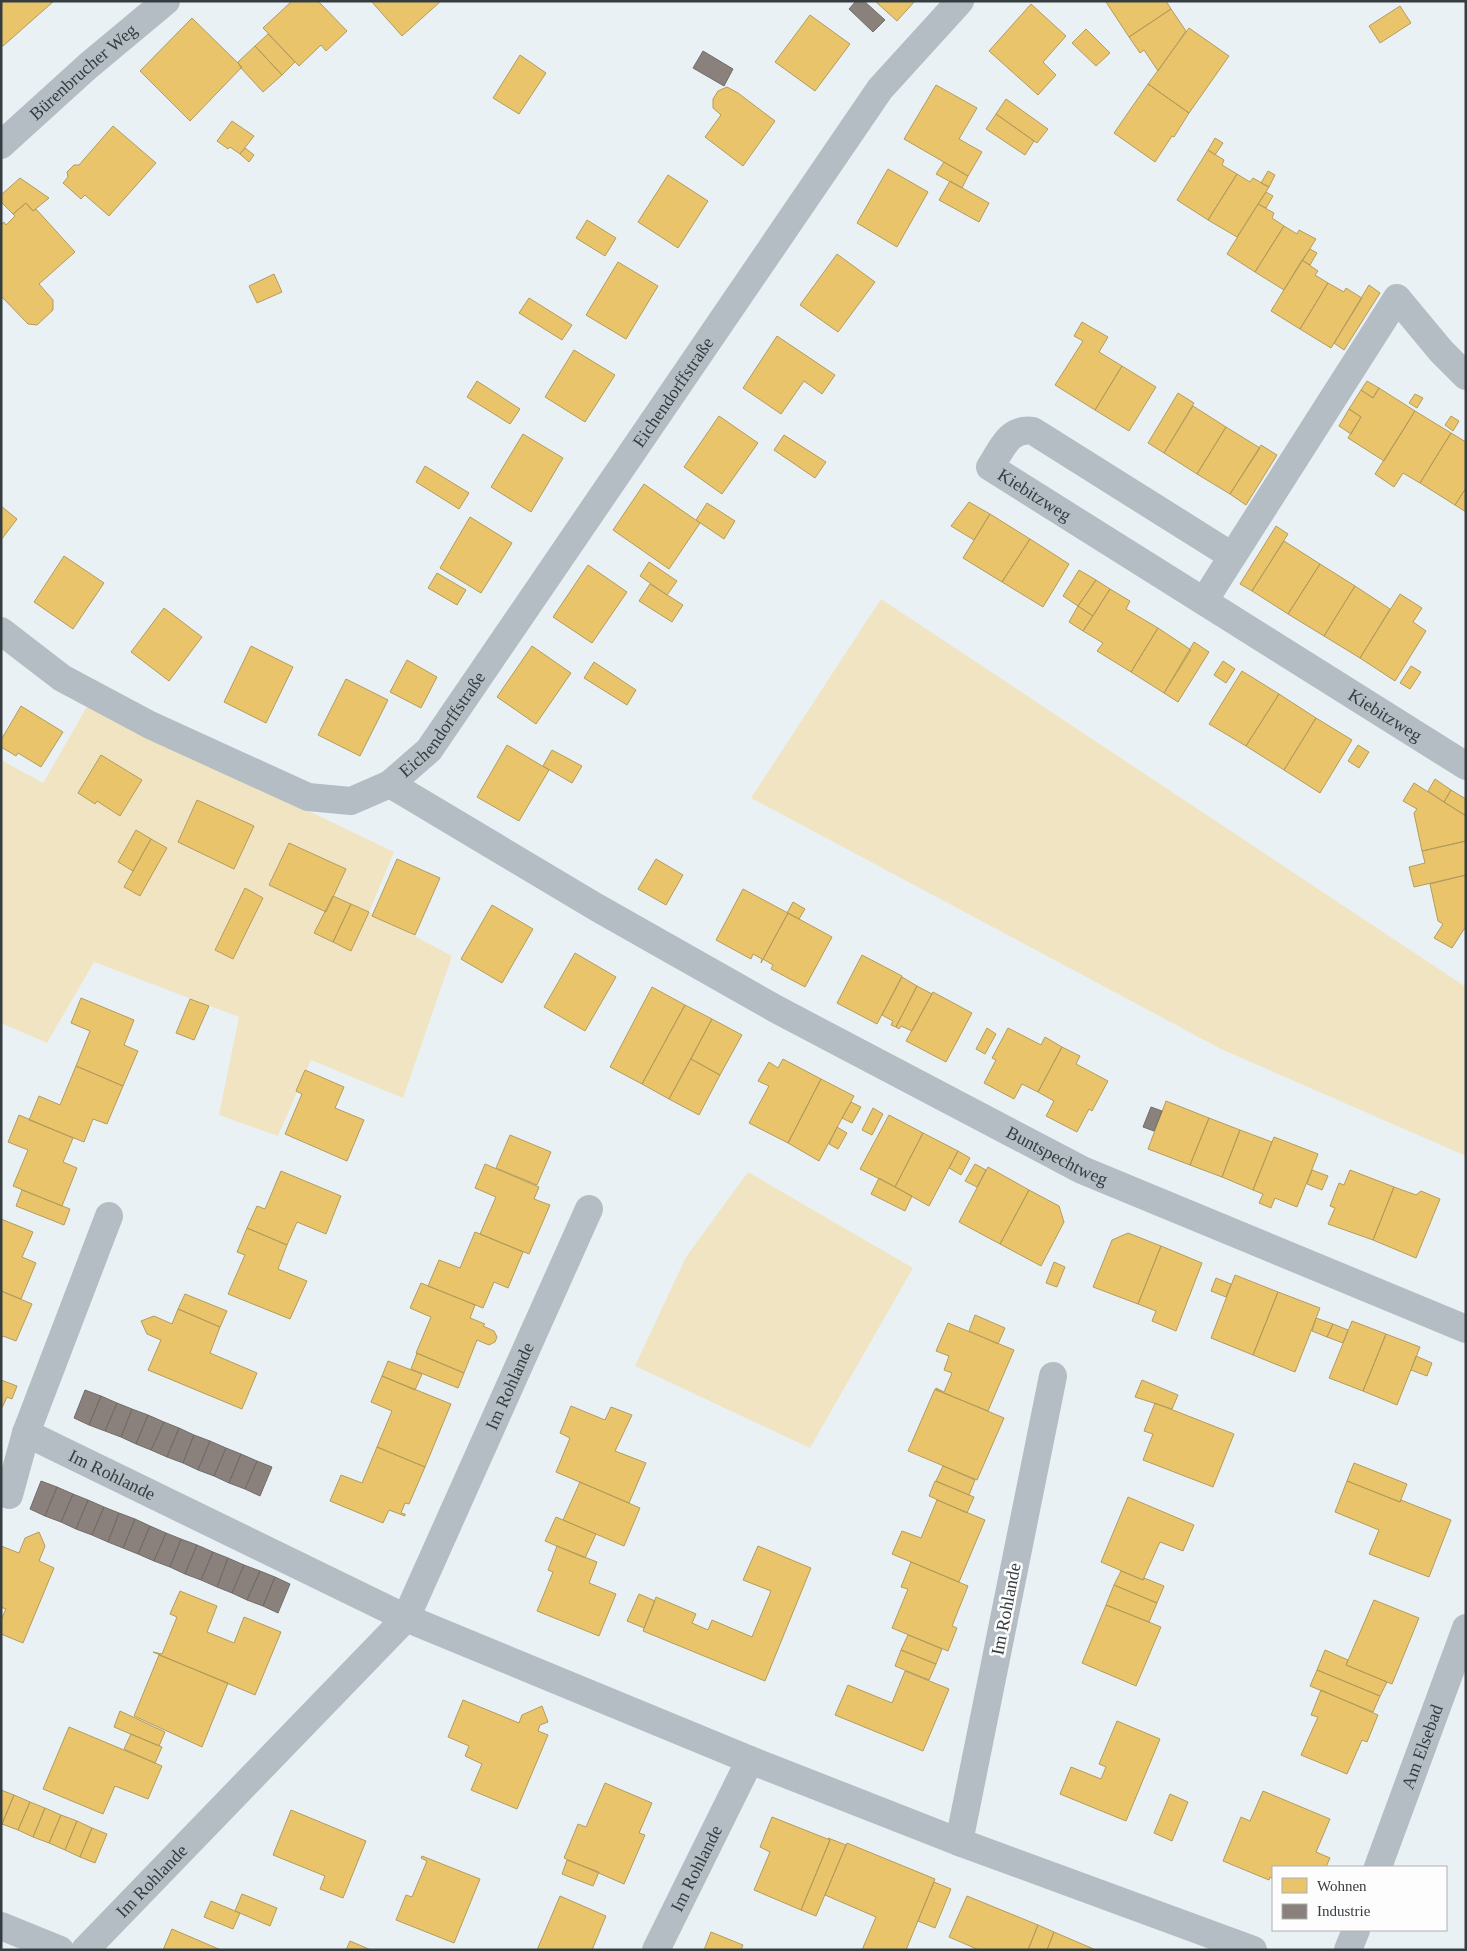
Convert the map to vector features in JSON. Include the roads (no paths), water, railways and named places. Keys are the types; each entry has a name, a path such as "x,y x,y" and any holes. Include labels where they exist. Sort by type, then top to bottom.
{"street":[{"name":"Bürenbrucher Weg","path":"1,145 88,66 166,1"},
{"name":"Eichendorffstraße","path":"1,631 71,683 150,725 308,797 351,801 390,784 429,750 880,89 960,1"},
{"path":"1204,601 1397,298 1441,351 1466,376"},
{"name":"Kiebitzweg","path":"1232,556 1033,431 1022,430 1010,436 990,467 1466,766"},
{"name":"Eichendorffstraße","path":"390,784 596,907 666,946"},
{"name":"Buntspechtweg","path":"666,946 776,1009 1082,1170 1466,1328"},
{"name":"Im Rohlande","path":"85,1950 406,1618 589,1209"},
{"path":"1,1492 9,1495 26,1433 109,1216"},
{"name":"Im Rohlande","path":"959,1842 1053,1376"},
{"name":"Im Rohlande","path":"26,1433 406,1618 750,1760 959,1842 1253,1950"},
{"name":"Am Elsebad","path":"1378,1866 1466,1628"},
{"name":"Im Rohlande","path":"656,1950 750,1760"},
{"path":"1,1926 60,1950"},
{"path":"1348,1950 1356,1931"}]}
